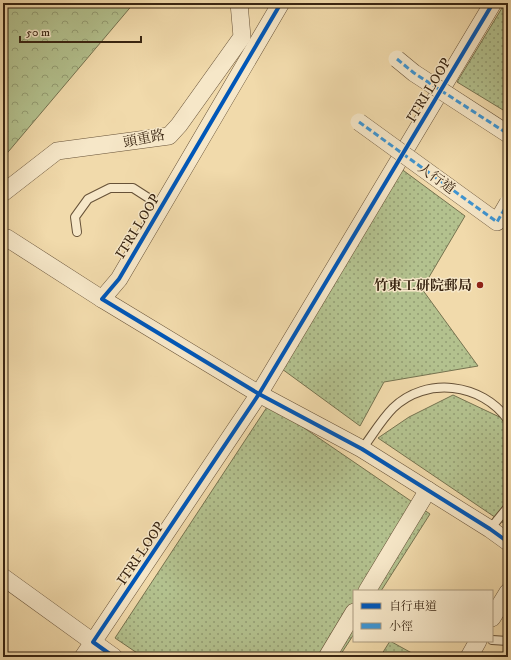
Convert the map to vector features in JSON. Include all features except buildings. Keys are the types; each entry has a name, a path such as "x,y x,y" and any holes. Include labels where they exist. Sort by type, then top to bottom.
{"street":[{"name":"頭重路","path":"3,193 57,151 169,136 179,125 242,37 239,3"},
{"name":"ITRI LOOP","path":"102,298 118,279 281,3"},
{"name":"ITRI LOOP","path":"83,657 259,394 493,3"},
{"path":"397,59 414,73 508,134"},
{"name":"人行道","path":"359,122 497,222 508,203"},
{"path":"8,238 102,298 259,394 362,450 490,529 508,542"},
{"path":"368,590 428,490"},
{"path":"3,577 114,657"},
{"path":"493,616 508,592"},
{"path":"327,657 353,614"},
{"path":"469,657 477,642"}],"lane":[{"path":"77,232 75,217 88,199 110,188 133,188 161,206"},
{"path":"362,450 393,408 409,397 427,390 453,388 472,392 489,401 508,420"},
{"path":"490,529 508,508"},
{"path":"493,640 508,641"}],"green space":[{"path":"3,3 134,3 3,158"},
{"path":"505,3 508,3 508,113 457,82"},
{"path":"400,168 465,216 422,289 478,366 384,382 360,426 282,369"},
{"path":"453,395 508,421 508,526 378,438 409,417"},
{"path":"269,404 430,514 382,590 353,590 353,636 339,657 143,657 115,638"},
{"path":"389,642 392,642 419,657 380,657"}],"marked path":[{"path":"397,59 414,73 508,134"},
{"path":"359,122 497,222 508,203"}],"cycle path":[{"path":"281,3 119,279 102,299 259,394 362,449 490,529 508,542"},
{"path":"114,657 93,642 259,394 493,3"}],"place":[{"name":"竹東工研院郵局","path":"480,285"}]}
